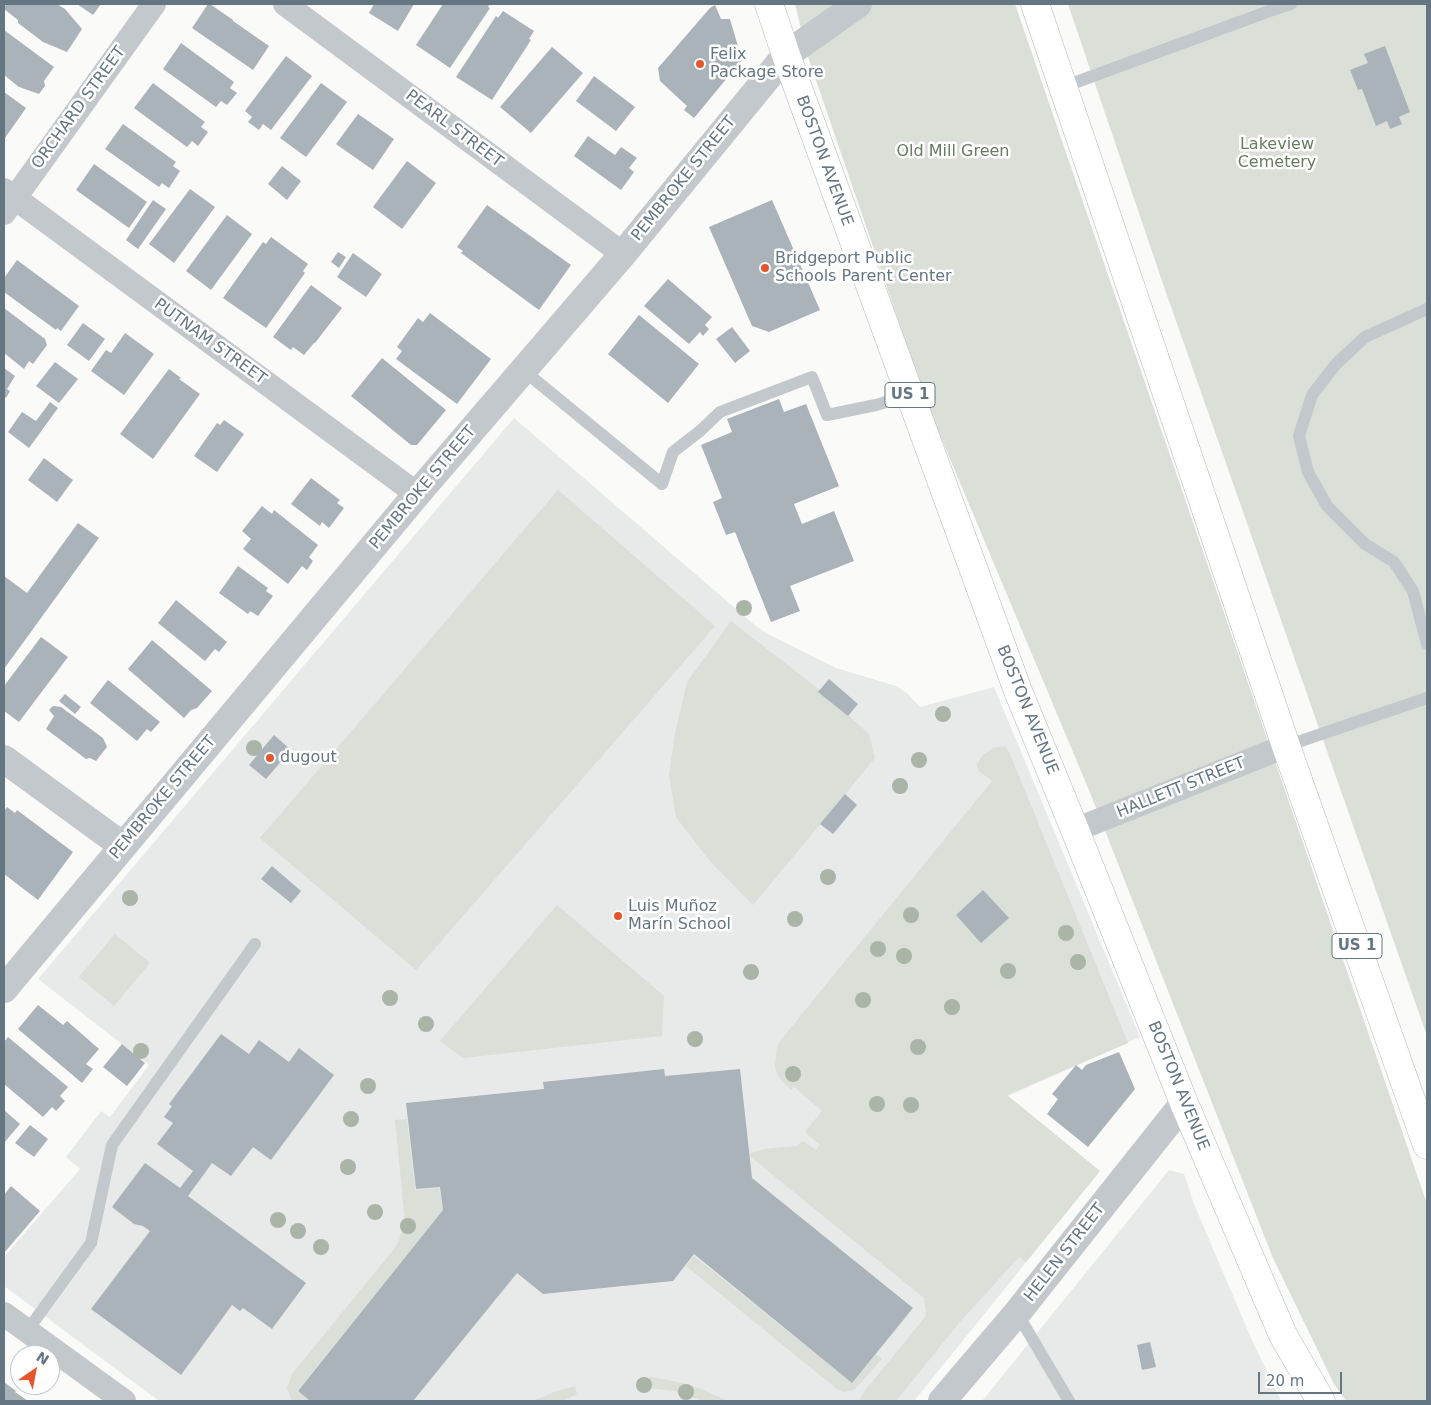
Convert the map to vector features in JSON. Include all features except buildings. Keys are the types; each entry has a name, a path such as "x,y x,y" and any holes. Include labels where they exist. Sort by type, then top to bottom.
{"main road":[{"name":"BOSTON AVENUE","path":"768,4 1018,691 1184,1103 1283,1336 1321,1401"},
{"name":"US 1","path":"1035,4 1286,746 1427,1145"}],"street":[{"name":"ORCHARD STREET","path":"7,200 154,4"},
{"name":"PEARL STREET","path":"285,4 623,254"},
{"name":"PEMBROKE STREET","path":"4,989 417,494 623,254 786,55 858,4"},
{"name":"PUTNAM STREET","path":"7,200 417,494"},
{"name":"HALLETT STREET","path":"1075,830 1286,746"},
{"path":"4,759 123,846"},
{"name":"HELEN STREET","path":"942,1401 1017,1313 1184,1103"},
{"path":"4,1314 124,1401"}],"lane":[{"path":"1063,87 1291,4"},
{"path":"1427,309 1365,337 1336,364 1312,395 1299,436 1308,472 1327,506 1366,544 1394,562 1413,591 1427,644"},
{"path":"523,370 662,484 673,452 700,431 720,412 812,377 827,415 876,405 910,395"},
{"path":"1286,746 1427,698"},
{"path":"28,1331 91,1243 112,1145 255,944"},
{"path":"1017,1313 1068,1401"}],"shaded area":[{"name":"Luis Muñoz Marín School","path":"514,418 757,627 770,635 836,668 896,686 907,693 920,707 994,687 1140,1037 1008,1096 1100,1171 914,1401 159,1401 4,1286 4,1257 80,1169 66,1157 101,1111 110,1117 149,1065 38,979"},
{"path":"1169,1170 1184,1174 1194,1204 1251,1338 1281,1401 982,1401"}],"green space":[{"name":"Old Mill Green","path":"795,4 1015,4 1427,1204 1427,1401 1346,1401 1334,1384 1273,1258 1091,795 927,404 807,54"},
{"name":"Lakeview Cemetery","path":"1068,4 1427,4 1427,1036 1162,281"},
{"path":"558,490 715,626 416,970 260,838"},
{"path":"731,621 821,691 869,734 875,758 753,905 709,860 676,817 669,775 675,734 687,682"},
{"path":"1005,746 1010,754 1128,1043 1007,1095 1100,1171 1026,1262 1019,1257 959,1323 896,1401 861,1401 860,1399 864,1392 925,1317 924,1298 751,1157 751,1153 765,1149 797,1146 803,1141 816,1150 820,1145 805,1132 822,1111 794,1087 791,1090 781,1080 775,1066 777,1047 992,781 979,771 977,767 982,756 993,748"},
{"path":"557,905 664,996 662,1036 463,1058 440,1041"},
{"path":"115,934 150,963 114,1006 79,977"},
{"path":"407,1119 415,1190 439,1188 443,1210 297,1391 309,1401 292,1401 287,1388 292,1374 394,1249 399,1240 405,1222 395,1120"},
{"path":"694,1256 852,1383 876,1354 882,1359 854,1390 844,1392 838,1390 686,1266"},
{"path":"650,1377 686,1384 728,1401 702,1401 675,1391 636,1387 638,1379 647,1380"},
{"path":"575,1386 577,1394 563,1401 533,1401 554,1392"}],"place":[{"name":"Felix Package Store","path":"700,64"},
{"name":"Bridgeport Public Schools Parent Center","path":"765,268"},
{"name":"dugout","path":"270,758"},
{"name":"Luis Muñoz Marín School","path":"618,916"}]}
